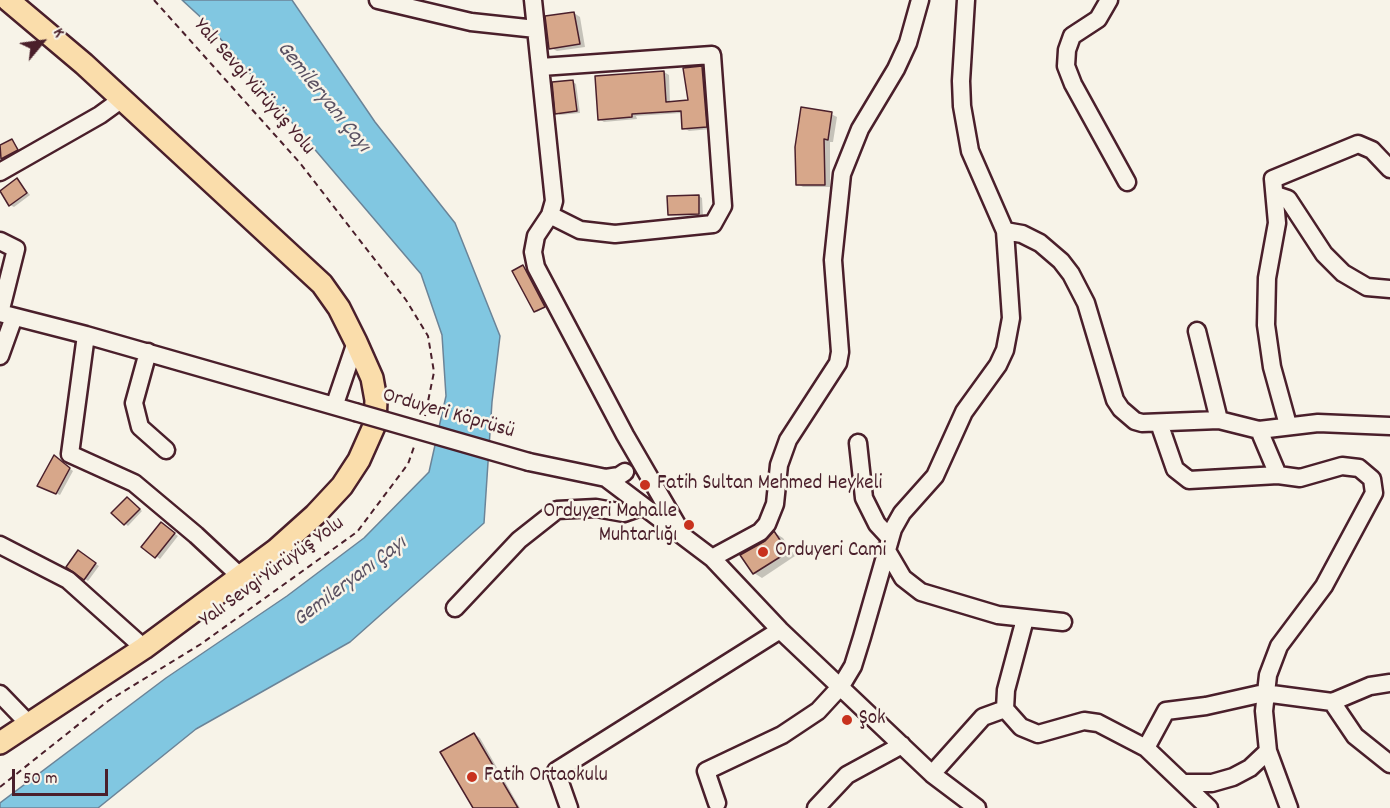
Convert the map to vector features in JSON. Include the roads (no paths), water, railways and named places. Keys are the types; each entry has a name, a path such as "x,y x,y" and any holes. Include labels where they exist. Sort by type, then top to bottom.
{"main road":[{"path":"0,743 144,648 241,577 315,515 342,486 359,460 375,424 376,400 372,378 356,342 339,308 322,284 122,99 8,0"}],"street":[{"path":"378,0 471,22 536,29"},
{"path":"534,0 554,181 554,201 550,215 536,236 533,252 536,267 625,435 683,535"},
{"path":"712,558 760,532 767,524 775,504 779,465 788,440 838,363 840,352 833,260 842,174 860,129 896,69 908,43 920,0"},
{"path":"717,803 706,771 782,735 818,711 841,686 853,666 888,544 902,513 935,476 964,412 994,371 1005,350 1011,318 1005,231 970,151 966,132 961,81 966,0"},
{"path":"1109,0 1098,19 1072,36 1067,50 1066,66 1073,84 1127,182"},
{"path":"541,67 712,55 723,206 713,224 615,234 580,230 550,215"},
{"path":"0,172 100,115 122,99"},
{"path":"1288,425 1272,366 1266,325 1267,278 1276,236 1276,195 1273,179 1353,145 1368,147 1390,169"},
{"path":"1276,195 1288,199 1324,254 1343,273 1367,287 1390,289"},
{"path":"1005,231 1031,237 1061,261 1086,303 1115,400 1121,409 1135,421 1159,423 1219,420 1259,430 1318,423 1390,426"},
{"path":"0,241 16,249 0,356"},
{"name":"Orduyeri Köprüsü","path":"5,314 335,404 355,412 529,462 606,478"},
{"path":"1197,331 1219,420"},
{"path":"86,335 70,454 134,483 196,535 241,577"},
{"path":"335,404 356,342"},
{"path":"148,352 134,403 140,427 166,450"},
{"path":"1159,423 1175,469 1184,478 1200,481 1278,476 1300,478 1342,466 1351,466 1367,472 1372,479 1374,493 1324,586 1279,645 1268,675 1264,693 1268,751 1289,808"},
{"path":"1259,430 1278,476"},
{"path":"625,435 630,452 630,463 623,478 635,501"},
{"path":"858,443 864,498 903,578 921,592 975,610 1025,619 1063,622"},
{"path":"606,478 619,476 625,472"},
{"path":"606,478 712,558 780,630 932,774 977,808"},
{"path":"455,608 519,540 557,510 596,508 624,513 635,501"},
{"path":"0,545 68,580 144,648"},
{"path":"1005,709 1006,690 1025,619"},
{"path":"569,808 556,771 780,630"},
{"path":"1146,748 1166,711 1206,706 1264,693 1332,702 1370,686 1390,683"},
{"path":"0,694 29,724"},
{"path":"1332,702 1355,736 1390,764"},
{"path":"1005,709 1030,732 1047,734 1090,721 1146,748 1209,808"},
{"path":"932,774 983,717 1005,709"},
{"path":"816,808 847,775 902,745"},
{"path":"1185,783 1212,783 1233,777 1250,768 1268,751"}],"water":[{"name":"Gemileryanı Çayı","path":"182,0 292,0 375,122 455,223 500,336 492,402 484,523 350,642 196,729 98,808 0,808 0,803 166,678 287,596 364,538 429,472 446,396 442,335 421,274 207,23"}],"place":[{"name":"Fatih Sultan Mehmed Heykeli","path":"645,485"},
{"name":"Orduyeri Mahalle Muhtarlığı","path":"689,525"},
{"name":"Orduyeri Cami","path":"763,552"},
{"name":"Şok","path":"847,720"},
{"name":"Fatih Ortaokulu","path":"472,777"}]}
